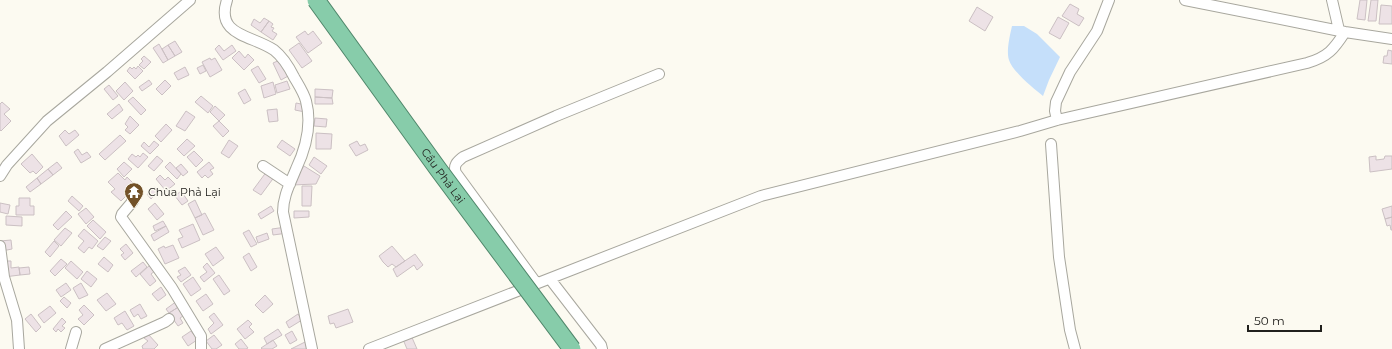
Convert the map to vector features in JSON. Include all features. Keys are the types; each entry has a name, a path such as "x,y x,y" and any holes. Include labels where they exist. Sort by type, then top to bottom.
{"highway":[{"name":"Cầu Phả Lại","path":"316,0 438,169 572,349"}],"street":[{"path":"0,176 7,165 47,121 107,72 190,0"},
{"path":"227,0 224,13 229,27 233,31 261,42 275,51 286,63 306,101 308,120 307,137 299,164 285,195 283,212 312,349"},
{"path":"1057,120 1055,111 1056,102 1070,72 1104,16 1109,0"},
{"path":"1185,0 1342,31 1392,39"},
{"path":"369,349 761,196 1020,131 1057,120 1318,59 1334,48 1342,31 1332,0"},
{"path":"537,284 456,173 455,164 463,157 513,134 659,74"},
{"path":"1051,144 1058,257 1070,330 1075,349"},
{"path":"263,166 290,184"},
{"path":"133,201 122,214 121,218 172,288 201,336 201,349"},
{"path":"0,246 4,277 16,320 19,349"},
{"path":"550,279 602,349"},
{"path":"106,349 169,319"},
{"path":"71,349 76,332"}],"water":[{"path":"1012,26 1024,26 1037,34 1060,57 1043,96 1024,80 1014,69 1009,60 1008,52"}],"building":[{"path":"1360,0 1367,0 1365,20 1357,19"},
{"path":"1371,0 1378,0 1376,21 1368,21"},
{"path":"1070,4 1079,9 1077,14 1084,18 1079,26 1062,16"},
{"path":"1381,5 1392,6 1392,24 1379,24"},
{"path":"977,7 993,17 985,31 969,21"},
{"path":"1058,17 1069,23 1060,39 1049,33"},
{"path":"264,18 269,21 261,32 251,25 254,19 260,23"},
{"path":"269,21 273,24 271,27 274,28 272,31 277,34 273,40 261,32"},
{"path":"305,31 308,35 313,31 322,43 308,53 296,37"},
{"path":"175,41 182,52 175,56 168,45"},
{"path":"299,43 312,61 302,68 289,50"},
{"path":"159,44 168,60 163,63 153,48"},
{"path":"168,45 175,56 168,60 162,49"},
{"path":"219,45 224,51 232,45 236,51 223,60 215,49"},
{"path":"1388,50 1392,51 1392,64 1383,63 1384,56 1387,56"},
{"path":"239,51 245,58 248,54 254,60 244,70 232,58"},
{"path":"144,56 151,62 144,69 139,65 143,61 141,59"},
{"path":"210,58 211,60 215,58 222,70 210,77 202,62"},
{"path":"282,59 290,75 281,80 273,63"},
{"path":"203,65 206,71 200,74 197,68"},
{"path":"138,66 143,71 135,79 127,71 130,67 132,69 134,67 136,69"},
{"path":"258,66 266,79 259,83 251,70"},
{"path":"185,67 189,75 178,80 174,73"},
{"path":"149,80 152,84 142,91 139,87"},
{"path":"165,80 171,86 162,95 156,89"},
{"path":"287,81 290,89 277,93 275,85"},
{"path":"125,82 133,91 124,100 116,91"},
{"path":"273,82 276,94 264,98 261,86"},
{"path":"109,85 118,96 113,100 104,89"},
{"path":"245,89 251,100 244,104 238,93"},
{"path":"315,89 333,90 332,98 315,97"},
{"path":"201,96 213,106 208,113 195,102"},
{"path":"133,97 146,110 141,115 128,101"},
{"path":"315,97 332,98 333,104 315,104"},
{"path":"2,102 10,109 4,114 11,121 1,131 0,104"},
{"path":"296,103 306,105 305,112 295,110"},
{"path":"119,104 123,110 112,119 107,114"},
{"path":"215,106 225,115 219,121 210,112"},
{"path":"277,109 278,121 269,122 267,110"},
{"path":"186,111 195,117 185,131 176,126"},
{"path":"130,116 139,125 130,134 125,130 128,127 125,124"},
{"path":"315,118 327,119 326,127 314,126"},
{"path":"219,121 229,131 223,137 213,126"},
{"path":"166,124 172,130 161,142 155,136"},
{"path":"65,130 69,134 75,130 79,135 66,146 59,136"},
{"path":"316,133 332,134 331,149 316,149"},
{"path":"120,135 126,141 105,160 99,154"},
{"path":"187,139 195,146 184,156 177,149"},
{"path":"229,140 238,146 229,158 221,153"},
{"path":"282,140 295,149 290,156 277,147"},
{"path":"154,141 159,145 150,154 141,146 144,142 149,147"},
{"path":"357,141 360,146 365,144 368,150 356,156 349,145"},
{"path":"78,149 82,155 87,152 91,157 81,163 74,152"},
{"path":"194,151 203,160 196,167 187,157"},
{"path":"143,153 148,157 138,168 128,159 132,154 136,157 138,155 140,157"},
{"path":"32,154 43,167 36,174 33,171 30,173 21,164"},
{"path":"157,156 163,161 154,171 148,166"},
{"path":"1376,156 1376,160 1384,159 1385,156 1392,156 1392,169 1370,172 1369,157"},
{"path":"314,157 327,166 321,174 309,165"},
{"path":"57,162 62,168 53,175 48,169"},
{"path":"124,162 132,169 124,177 117,169"},
{"path":"170,162 181,174 177,179 165,167"},
{"path":"209,162 214,168 210,170 213,174 208,178 205,175 202,178 197,172"},
{"path":"181,164 188,172 183,176 176,168"},
{"path":"304,166 320,176 316,184 292,185"},
{"path":"48,169 53,175 41,184 37,178"},
{"path":"267,171 275,176 261,195 253,190"},
{"path":"118,173 125,180 127,177 136,186 121,201 111,192 115,189 108,182"},
{"path":"160,175 165,180 168,177 175,184 166,191 156,179"},
{"path":"37,178 41,184 30,192 26,187"},
{"path":"302,186 312,186 311,206 302,206"},
{"path":"155,187 159,191 151,199 147,194"},
{"path":"181,191 188,201 182,205 175,196"},
{"path":"72,196 83,206 79,211 68,201"},
{"path":"19,198 30,198 30,206 34,206 34,215 16,215 16,206 19,206"},
{"path":"195,200 202,215 195,218 188,204"},
{"path":"0,203 10,205 8,214 0,212"},
{"path":"155,203 164,214 157,220 148,209"},
{"path":"271,206 274,211 261,219 258,214"},
{"path":"1392,206 1392,217 1385,219 1382,209"},
{"path":"86,208 94,217 86,224 78,214"},
{"path":"66,211 72,217 58,230 53,225"},
{"path":"294,211 309,211 309,217 294,218"},
{"path":"205,213 214,230 203,235 195,218"},
{"path":"6,216 22,217 22,226 6,225"},
{"path":"1392,217 1391,230 1390,225 1387,226 1385,219"},
{"path":"93,220 106,232 100,239 87,226"},
{"path":"163,221 166,226 155,231 153,226"},
{"path":"193,224 200,240 182,248 178,239 183,237 179,230"},
{"path":"166,226 169,232 154,241 151,235"},
{"path":"286,227 288,233 273,235 272,229"},
{"path":"65,228 72,233 61,246 54,240"},
{"path":"84,229 98,241 92,249 89,247 84,253 78,248 84,241 78,236"},
{"path":"249,230 257,244 251,247 243,233"},
{"path":"267,233 269,239 258,243 256,237"},
{"path":"105,237 111,241 103,250 97,246"},
{"path":"11,240 12,249 2,251 0,241"},
{"path":"54,241 59,246 50,257 45,252"},
{"path":"126,244 133,253 125,260 121,255 124,253 120,249"},
{"path":"173,245 179,258 165,264 158,249 164,246 165,248"},
{"path":"392,246 405,261 396,267 392,264 388,267 379,256"},
{"path":"216,247 224,258 213,266 205,254"},
{"path":"249,253 257,267 251,271 243,257"},
{"path":"415,254 423,265 417,270 414,265 397,277 393,269"},
{"path":"104,257 113,265 108,272 98,264"},
{"path":"61,259 67,264 55,276 50,271"},
{"path":"3,261 11,261 11,268 19,267 20,275 4,277"},
{"path":"71,261 83,272 77,279 65,268"},
{"path":"143,262 147,267 136,277 131,271"},
{"path":"207,263 215,273 204,282 200,277 207,272 203,267"},
{"path":"150,265 155,271 151,274 156,281 150,286 140,274"},
{"path":"29,267 30,274 20,275 19,268"},
{"path":"185,267 191,275 181,282 177,277 181,275 178,271"},
{"path":"87,271 97,279 91,287 81,279"},
{"path":"219,275 230,291 224,295 213,279"},
{"path":"193,277 201,289 191,296 183,284"},
{"path":"66,283 71,290 61,297 56,290"},
{"path":"81,283 88,295 79,299 73,288"},
{"path":"161,287 166,295 158,301 152,294"},
{"path":"107,293 116,304 106,311 97,300"},
{"path":"206,294 213,304 203,311 196,301"},
{"path":"265,295 273,304 263,313 255,305"},
{"path":"64,297 71,303 67,308 60,301"},
{"path":"177,301 180,306 169,313 166,309"},
{"path":"140,304 147,316 141,319 138,314 134,317 130,310"},
{"path":"84,305 94,315 84,325 78,319 83,315 79,310"},
{"path":"50,306 56,313 44,323 38,315"},
{"path":"180,306 183,311 181,312 183,316 180,318 183,323 178,326 169,313"},
{"path":"348,309 353,322 336,328 334,323 330,324 328,316"},
{"path":"125,311 134,326 127,330 122,323 118,325 114,318"},
{"path":"214,313 223,325 211,334 208,329 214,323 209,317"},
{"path":"31,314 41,327 36,332 25,319"},
{"path":"298,314 302,320 289,328 286,322"},
{"path":"62,318 66,322 62,326 65,328 61,332 58,329 56,332 53,329"},
{"path":"248,320 252,324 249,327 254,332 245,339 237,329"},
{"path":"278,329 282,335 267,344 264,338"},
{"path":"191,331 194,335 197,334 200,338 188,346 182,337"},
{"path":"292,331 297,340 290,344 285,335"},
{"path":"410,333 417,349 407,349 402,337"},
{"path":"148,334 158,345 154,349 143,349 142,346 148,341 144,338"},
{"path":"214,335 222,345 216,349 212,349 206,341"},
{"path":"241,339 248,348 239,349 235,344"},
{"path":"273,340 277,346 272,349 261,348"},
{"path":"307,341 310,347 306,349 291,349"}],"place":[{"name":"Chùa Phả Lại","path":"134,209"}]}
